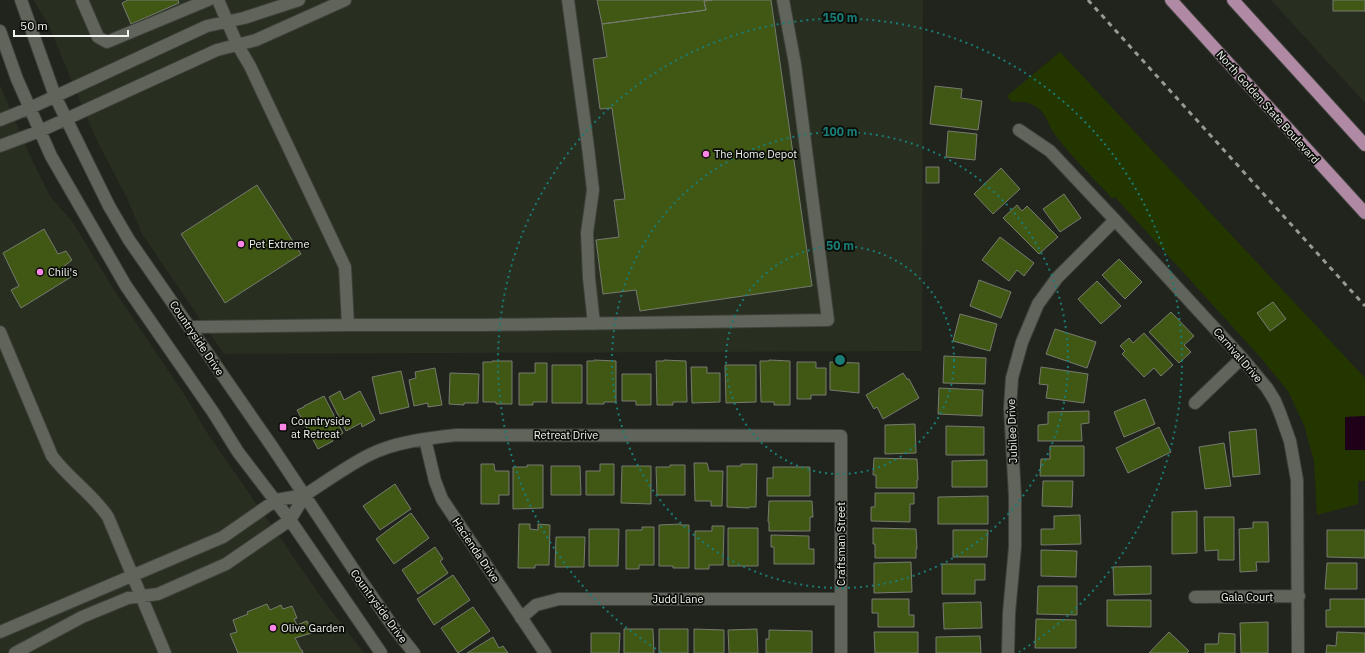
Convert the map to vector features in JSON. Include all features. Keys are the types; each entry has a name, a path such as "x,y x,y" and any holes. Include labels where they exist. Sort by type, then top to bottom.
{"main road":[{"name":"North Golden State Boulevard","path":"1171,0 1365,213"},
{"path":"1233,0 1365,145"}],"street":[{"name":"Countryside Drive","path":"21,0 55,96 109,206 129,240 190,327 360,579 394,628 414,653"},
{"path":"82,0 98,37 107,42 208,0"},
{"path":"218,0 237,44 250,66 345,267 348,325"},
{"path":"0,120 30,108 207,26 244,18 299,0"},
{"path":"0,146 40,131 217,50 256,40 345,0"},
{"path":"568,0 593,190 587,233 594,324"},
{"path":"190,327 594,324 828,320 795,64 783,0"},
{"path":"0,31 17,78 52,156 126,286 213,412 238,452 276,500 380,653"},
{"name":"Carnival Drive","path":"1019,130 1050,151 1242,358 1267,388 1275,401 1290,441 1297,480 1299,596 1298,653"},
{"name":"Jubilee Drive","path":"1008,653 1009,613 1015,548 1015,496 1010,408 1012,378 1022,342 1038,304 1057,278 1115,220"},
{"path":"0,332 52,456 106,514 165,653"},
{"path":"1195,403 1242,358"},
{"name":"Retreat Drive","path":"304,495 368,455 396,445 425,439 457,435 841,436"},
{"name":"Craftsman Street","path":"841,436 841,653"},
{"name":"Hacienda Drive","path":"425,439 435,482 442,499 545,653"},
{"path":"0,632 223,537 276,500 304,495"},
{"path":"15,653 82,617 128,598 158,594 218,568 234,559 290,520 304,495"},
{"name":"Gala Court","path":"1195,597 1299,596"},
{"name":"Judd Lane","path":"521,618 536,605 559,598 841,598"}],"shaded area":[{"path":"33,0 923,0 922,351 224,354 142,234 126,196 96,139 48,24"},
{"path":"1271,0 1365,0 1365,103"},
{"path":"0,85 31,158 50,196 72,221 114,290 186,397 208,434 326,604 364,653 0,653"},
{"path":"1365,416 1365,450 1345,450 1345,417"}],"green space":[{"path":"1060,52 1365,378 1365,481 1358,481 1358,504 1317,515 1314,461 1304,425 1288,391 1261,358 1115,197 1112,198 1083,168 1054,132 1041,111 1029,103 1012,102 1007,96"}],"building":[{"path":"128,0 178,0 179,3 131,24 122,3"},
{"path":"597,0 712,0 704,1 706,10 602,24"},
{"name":"The Home Depot","path":"771,0 812,286 640,311 636,290 603,294 596,240 619,237 614,200 625,199 612,108 600,109 593,59 607,57 602,24 706,10 704,1"},
{"path":"1333,0 1365,0 1365,11 1333,11"},
{"path":"935,86 962,89 961,98 982,101 978,130 930,124"},
{"path":"948,131 977,134 975,160 946,157"},
{"path":"926,167 939,167 939,183 926,183"},
{"path":"1001,168 1020,189 993,214 974,194"},
{"name":"Pet Extreme","path":"257,185 301,254 225,303 181,234"},
{"path":"1064,194 1081,218 1060,232 1043,209"},
{"path":"1017,205 1022,211 1027,206 1058,237 1039,254 1003,218"},
{"name":"Chili's","path":"44,229 58,254 66,251 72,260 63,267 71,277 21,308 11,290 19,286 3,253"},
{"path":"1000,237 1034,263 1024,276 1017,270 1009,281 982,260"},
{"path":"1119,259 1142,282 1125,299 1102,275"},
{"path":"979,280 1011,292 1001,318 970,306"},
{"path":"1097,281 1121,306 1101,324 1078,299"},
{"path":"1273,302 1286,319 1270,331 1257,313"},
{"path":"1171,312 1194,336 1184,345 1191,352 1179,363 1149,332"},
{"path":"960,314 997,324 990,351 953,341"},
{"path":"1055,329 1096,342 1087,368 1046,354"},
{"path":"1144,333 1173,365 1161,376 1154,368 1144,377 1122,354 1125,351 1120,346 1129,338 1133,343"},
{"path":"944,356 986,358 985,384 943,383"},
{"path":"512,361 512,404 483,402 483,362"},
{"path":"587,361 616,361 616,402 587,404"},
{"path":"656,361 686,361 687,402 673,402 673,405 657,405"},
{"path":"760,361 790,361 790,405 774,405 774,402 761,402"},
{"path":"797,362 816,362 816,368 826,368 826,395 811,395 811,399 797,399"},
{"path":"830,362 859,363 859,393 830,390"},
{"path":"535,363 547,363 547,402 533,402 533,405 519,405 519,373 535,373"},
{"path":"552,365 582,365 582,403 552,403"},
{"path":"725,365 756,365 756,402 726,403"},
{"path":"691,367 707,367 707,373 720,373 720,402 692,403"},
{"path":"1041,367 1088,374 1084,403 1046,398 1048,385 1039,384"},
{"path":"435,368 442,405 428,407 428,403 414,406 409,380 416,378 415,372"},
{"path":"401,371 409,407 380,414 372,377"},
{"path":"450,373 479,374 478,403 464,403 464,405 449,404"},
{"path":"903,373 907,379 909,379 919,398 883,419 877,407 874,409 866,395"},
{"path":"622,374 651,374 651,405 636,405 636,401 622,401"},
{"path":"939,388 983,390 982,416 938,414"},
{"path":"340,391 344,400 360,391 375,420 362,427 361,423 346,431 329,397"},
{"path":"324,396 343,433 332,439 333,441 318,449 297,410"},
{"path":"1145,399 1155,424 1124,437 1114,412"},
{"path":"1089,411 1089,423 1081,424 1082,441 1038,441 1038,425 1048,424 1048,412"},
{"path":"915,424 916,453 885,454 885,425"},
{"path":"946,426 984,427 984,455 946,455"},
{"path":"1159,427 1171,452 1128,473 1116,448"},
{"path":"1256,429 1260,474 1233,477 1229,432"},
{"path":"1224,443 1231,486 1205,489 1199,447"},
{"path":"1050,446 1084,446 1084,476 1040,476 1041,459 1050,459"},
{"path":"874,458 917,459 917,488 876,488 876,475 873,475"},
{"path":"987,460 987,487 952,487 952,461"},
{"path":"694,463 707,463 709,471 723,471 722,506 711,506 711,501 695,501"},
{"path":"481,464 494,464 495,471 509,471 509,495 499,495 499,504 481,504"},
{"path":"600,464 614,464 614,495 586,495 586,471 600,471"},
{"path":"741,464 757,464 756,507 727,507 727,466 741,466"},
{"path":"527,465 543,465 543,508 513,509 513,467 527,467"},
{"path":"670,465 685,465 685,495 657,495 656,467 670,467"},
{"path":"551,466 580,466 581,495 551,495"},
{"path":"622,466 651,466 651,504 621,503"},
{"path":"773,467 810,467 810,496 767,496 767,478 773,478"},
{"path":"1043,481 1073,481 1072,507 1042,506"},
{"path":"395,484 411,509 380,530 363,506"},
{"path":"875,493 914,493 914,504 910,504 910,522 871,521 871,507 875,507"},
{"path":"988,496 988,524 938,524 938,497"},
{"path":"769,501 812,501 813,517 810,517 810,531 769,531"},
{"path":"1197,511 1197,553 1172,554 1172,512"},
{"path":"411,513 429,538 394,564 376,539"},
{"path":"1080,515 1081,544 1041,545 1041,529 1054,529 1054,516"},
{"path":"1204,517 1234,517 1234,560 1218,560 1218,550 1205,551"},
{"path":"1253,522 1268,522 1269,562 1256,562 1257,571 1240,572 1239,529 1253,528"},
{"path":"519,524 530,524 530,529 538,530 538,524 550,525 549,565 535,565 535,568 518,568"},
{"path":"659,525 689,525 689,568 659,566"},
{"path":"712,526 724,526 723,565 709,565 709,569 695,569 695,531 712,531"},
{"path":"642,527 654,527 654,565 639,565 639,569 626,569 626,530 642,530"},
{"path":"728,528 758,528 758,566 728,566"},
{"path":"873,528 916,529 916,558 875,558"},
{"path":"589,529 619,529 618,566 589,566"},
{"path":"953,530 988,530 987,557 953,557"},
{"path":"1327,530 1365,530 1365,558 1327,557"},
{"path":"771,535 809,536 809,549 814,549 814,564 774,564 774,547 771,547"},
{"path":"556,537 585,537 584,567 555,567"},
{"path":"435,547 443,559 440,561 448,573 418,594 402,570"},
{"path":"1041,550 1077,551 1076,577 1041,576"},
{"path":"911,562 912,592 874,593 874,563"},
{"path":"1327,563 1357,563 1357,589 1325,589"},
{"path":"942,564 985,564 985,580 975,580 975,594 942,594"},
{"path":"1151,566 1151,594 1114,595 1113,567"},
{"path":"453,575 470,600 434,625 417,599"},
{"path":"1038,586 1077,586 1077,615 1037,614"},
{"path":"872,599 909,599 909,615 914,615 914,627 878,627 878,613 872,613"},
{"path":"1330,599 1365,599 1365,627 1326,627 1326,610 1330,610"},
{"path":"1107,600 1151,600 1151,627 1107,626"},
{"path":"981,602 982,628 944,629 943,603"},
{"name":"Olive Garden","path":"267,604 270,610 281,605 283,609 292,606 297,618 294,619 297,625 307,621 312,633 295,638 303,653 238,653 230,634 237,632 233,620 248,614 247,612"},
{"path":"473,607 490,631 458,653 441,628"},
{"path":"1036,619 1076,620 1076,648 1035,648"},
{"path":"1268,622 1268,653 1241,653 1240,623"},
{"path":"624,629 653,629 654,653 624,653"},
{"path":"659,629 688,629 688,653 659,653"},
{"path":"694,629 724,630 724,653 694,653"},
{"path":"757,629 758,653 729,653 728,630"},
{"path":"769,630 812,631 812,653 766,653 766,639 769,639"},
{"path":"874,632 918,632 918,653 875,653"},
{"path":"1169,632 1189,651 1187,653 1149,653"},
{"path":"1337,632 1365,633 1365,653 1326,653 1327,645 1336,646"},
{"path":"591,633 620,633 619,653 591,653"},
{"path":"1219,633 1235,634 1235,653 1205,653 1205,644 1218,644"},
{"path":"980,636 981,653 936,653 936,637"},
{"path":"493,637 499,648 503,646 508,653 467,653"}],"railway":[{"path":"1088,0 1365,306"}],"place":[{"name":"The Home Depot","path":"706,154"},
{"name":"Pet Extreme","path":"241,244"},
{"name":"Chili's","path":"40,272"},
{"name":"Countryside at Retreat","path":"283,427"},
{"name":"Olive Garden","path":"273,628"}]}
